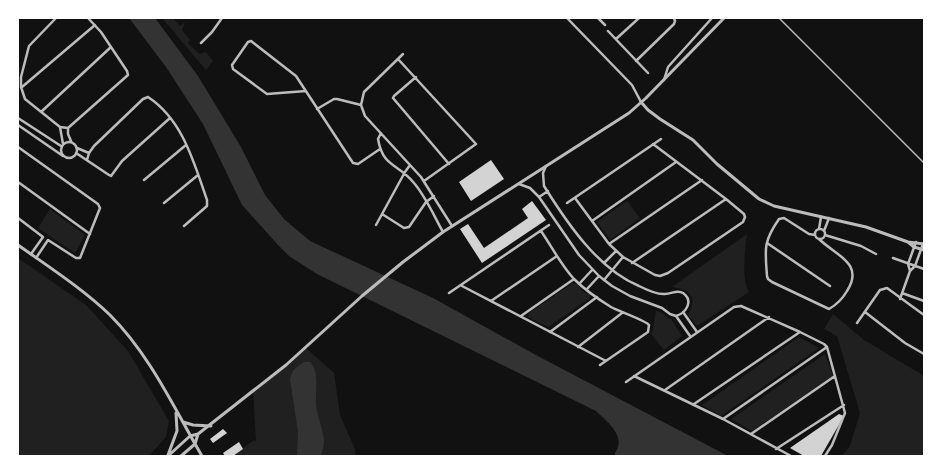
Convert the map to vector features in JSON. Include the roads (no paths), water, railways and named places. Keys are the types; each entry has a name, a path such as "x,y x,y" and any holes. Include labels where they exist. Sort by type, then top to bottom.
{"street":[{"path":"56,18 28,46 21,77 21,88 26,99 60,126 68,128"},
{"path":"88,18 111,47 127,71 128,75 68,128 68,134 71,141 77,148 89,153"},
{"path":"201,43 212,32 222,18"},
{"path":"568,18 632,85 641,102 648,110 692,140 716,164 758,199 774,206 872,229 908,242 924,244 923,250 915,266 910,271 900,299"},
{"path":"598,18 605,25"},
{"path":"616,39 639,18"},
{"path":"636,61 674,24 674,18"},
{"path":"664,80 664,74 668,67 712,18"},
{"path":"168,456 190,436 198,434 210,426 286,365 382,279 443,232 546,165 618,121 664,80 724,18"},
{"path":"21,88 95,25"},
{"path":"608,31 648,73"},
{"path":"306,91 267,94 233,69 232,65 248,42 251,42 293,73 306,91 353,163 358,164 380,149"},
{"path":"42,112 111,47"},
{"path":"403,54 364,92 361,105 365,116 424,181 452,226"},
{"path":"398,59 475,143 475,146 424,181"},
{"path":"416,77 393,98 449,164"},
{"path":"87,160 89,153 94,146 137,104 143,99 148,98 155,102 178,129 186,145 207,200 208,205 184,226"},
{"path":"317,108 337,99 361,105"},
{"path":"18,118 62,145"},
{"path":"76,153 109,175 112,175 122,162 170,118"},
{"path":"18,125 63,156 70,158 76,153 77,148"},
{"path":"60,126 62,145 60,151 63,156"},
{"path":"30,134 34,129"},
{"path":"381,133 378,139 383,155 388,162 405,172 417,187 443,232"},
{"path":"567,203 661,139"},
{"path":"62,145 71,141"},
{"path":"575,198 609,244 616,251 632,263 658,275 668,273 743,222 745,217 744,214 702,180 653,144"},
{"path":"144,180 186,145"},
{"path":"18,147 99,204 100,210 81,258 76,258 48,240 36,258"},
{"path":"592,221 676,162"},
{"path":"376,225 410,165"},
{"path":"546,165 543,177 544,186 590,250 604,263 631,283 662,294 677,291 683,293 688,300 687,307 683,312 676,316"},
{"path":"164,203 198,175"},
{"path":"609,244 702,180"},
{"path":"18,182 90,234"},
{"path":"518,184 530,188 539,197 592,270 604,280 630,296 662,308 670,314 676,316 690,336"},
{"path":"539,197 548,191"},
{"path":"382,214 404,228 407,228 426,202 434,196"},
{"path":"632,263 726,199"},
{"path":"815,235 816,231 819,229 821,217"},
{"path":"18,218 43,237 31,254"},
{"path":"781,218 784,218 809,234 815,235 826,246 847,261 851,265 853,272 851,283 845,294 829,309 768,280 766,253 767,243 770,232 781,218"},
{"path":"825,235 824,231 829,218"},
{"path":"449,293 462,286 549,225"},
{"path":"819,229 824,231"},
{"path":"541,231 574,279 597,297 622,313 647,322 650,327 648,332 600,365"},
{"path":"819,239 825,235"},
{"path":"825,235 861,246 876,254"},
{"path":"908,242 914,247 923,250"},
{"path":"910,271 908,264 916,242"},
{"path":"767,243 830,286"},
{"path":"18,245 96,302 111,316 150,366 202,456"},
{"path":"604,263 616,251"},
{"path":"490,301 557,256"},
{"path":"604,280 623,257"},
{"path":"893,258 924,269"},
{"path":"580,283 592,270"},
{"path":"587,289 599,276"},
{"path":"521,316 574,279"},
{"path":"462,286 606,361"},
{"path":"857,323 882,288 888,288 900,299 924,315"},
{"path":"902,293 924,301"},
{"path":"550,332 597,297"},
{"path":"626,382 690,336 736,306 741,306 769,317 824,344 827,347 844,405 845,417 832,445 825,456"},
{"path":"683,312 697,332"},
{"path":"865,312 905,343 924,354"},
{"path":"578,347 622,313"},
{"path":"665,390 769,317"},
{"path":"694,404 800,332"},
{"path":"723,419 827,347"},
{"path":"634,376 694,404 791,456"},
{"path":"751,434 835,376"},
{"path":"776,449 844,405"},
{"path":"168,456 177,431 175,409"},
{"path":"182,421 193,425 210,426"},
{"path":"181,456 195,444 198,434"}],"lane":[{"path":"779,18 924,163"}]}
